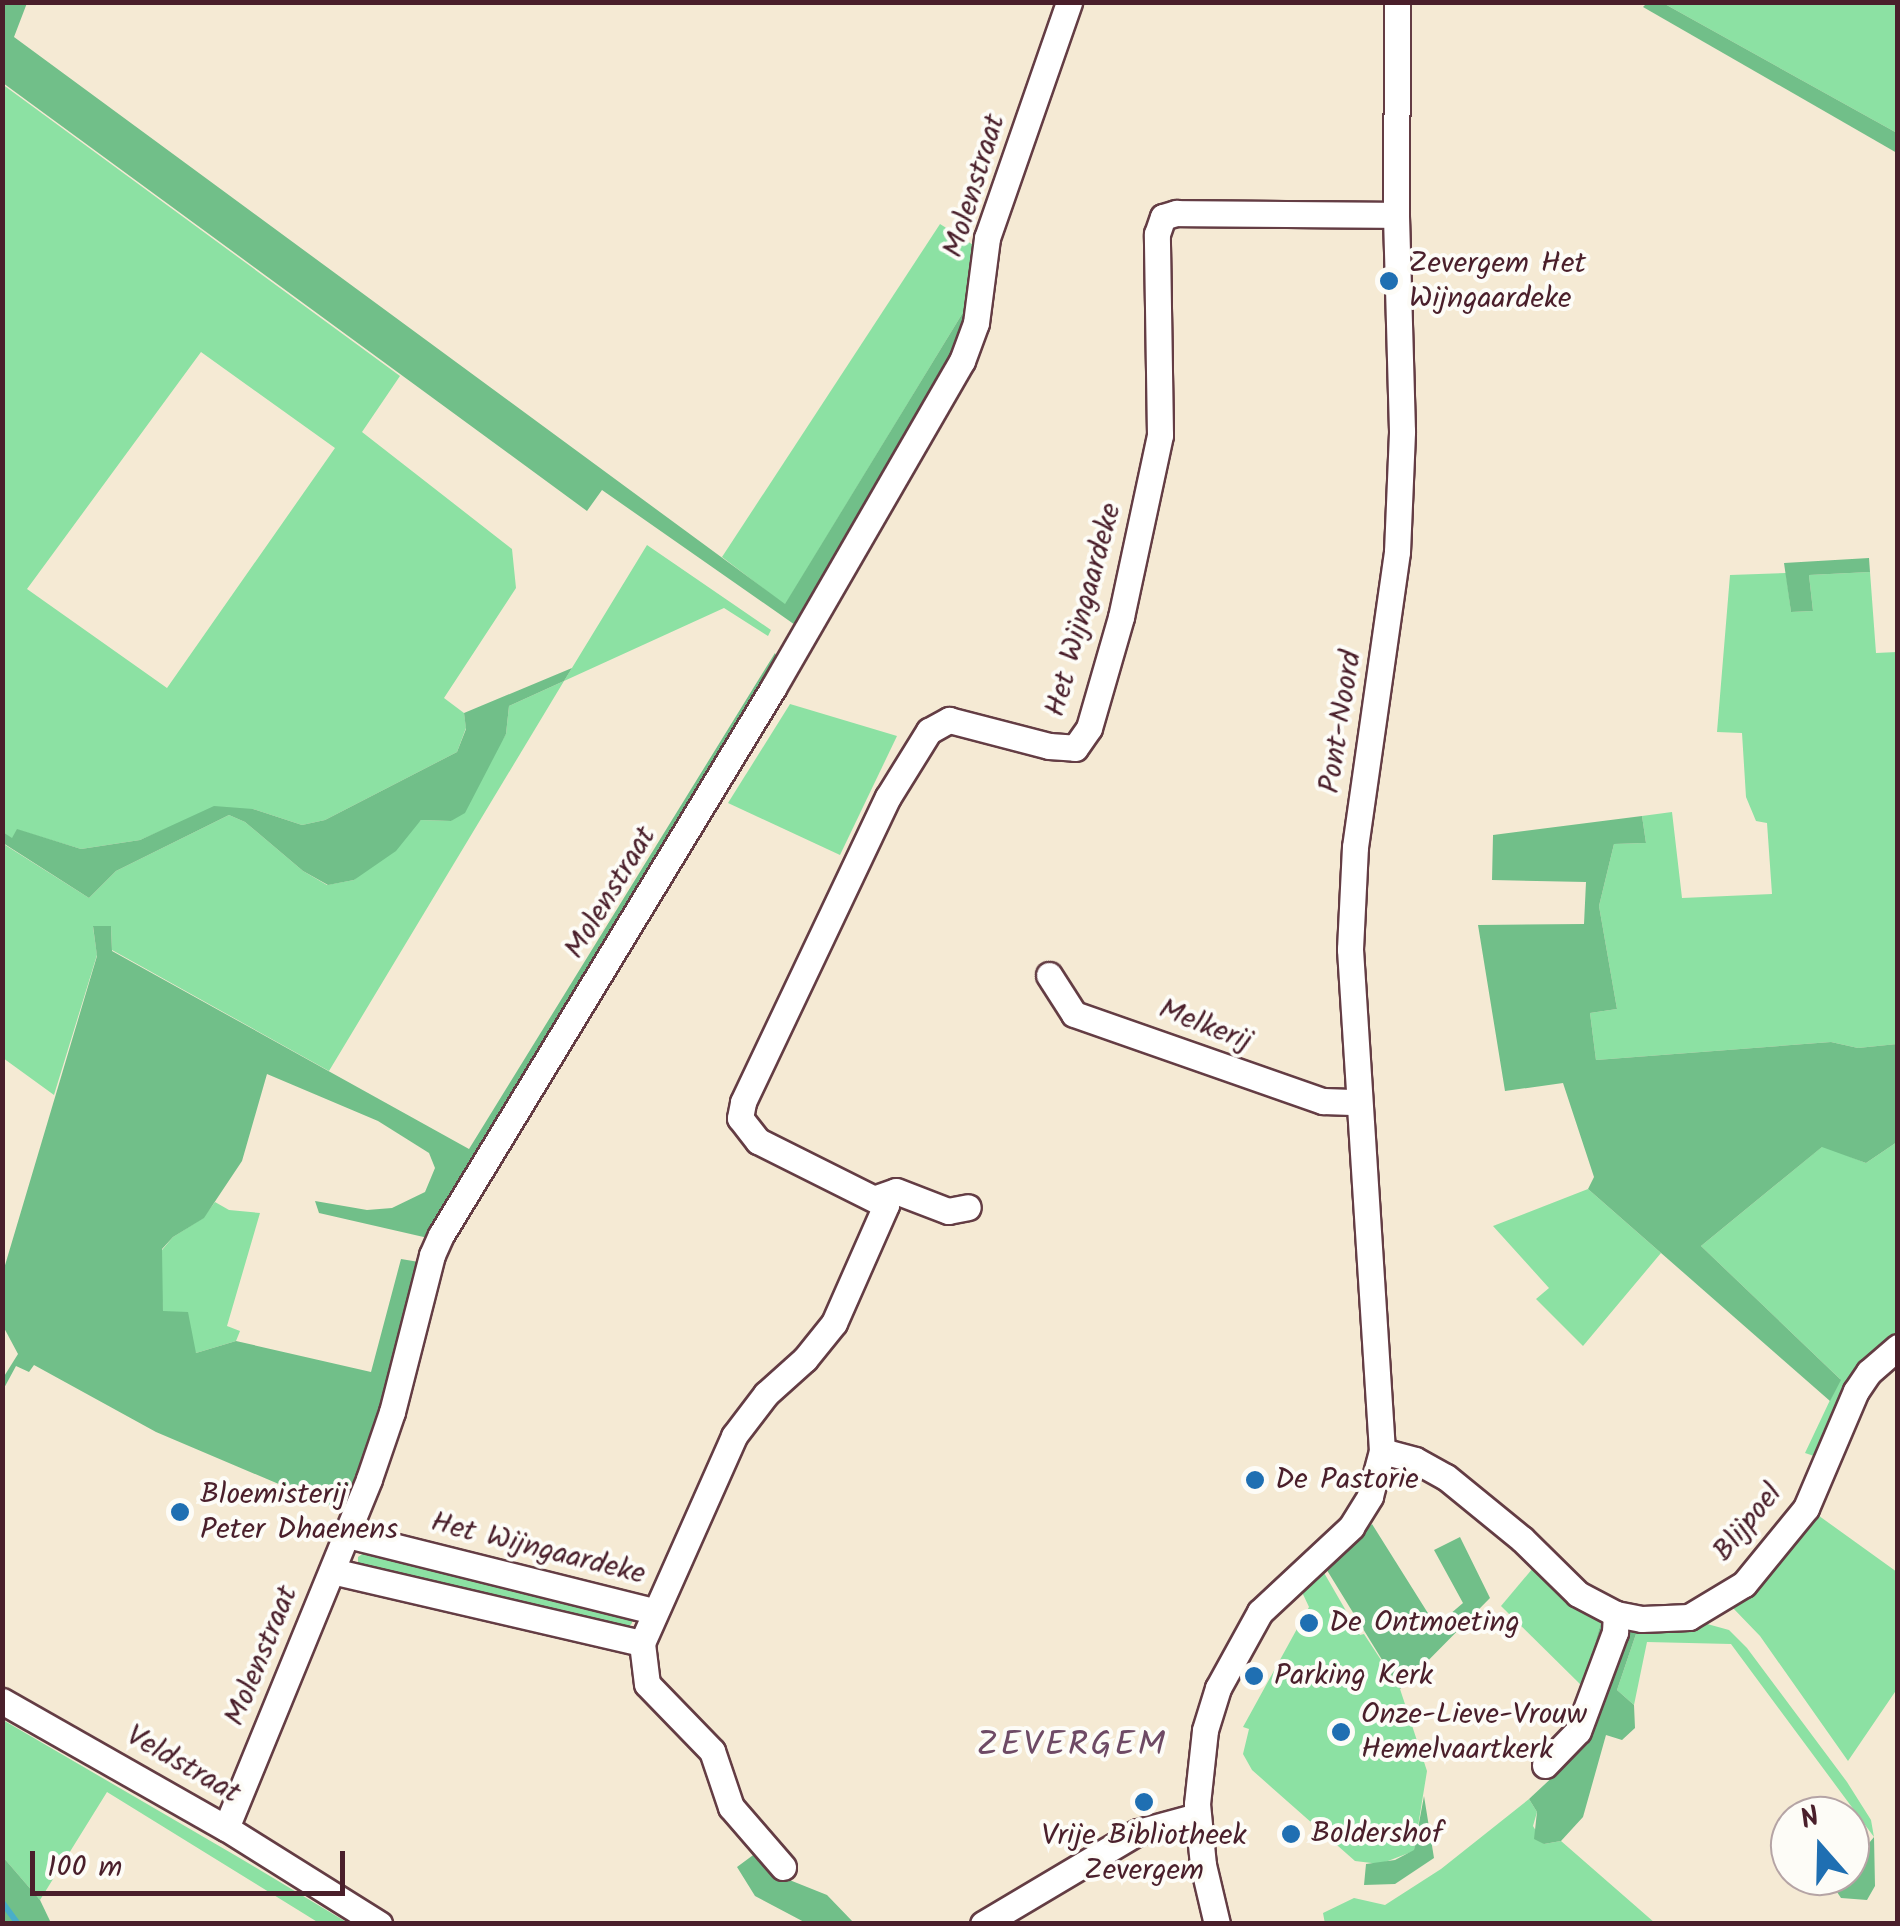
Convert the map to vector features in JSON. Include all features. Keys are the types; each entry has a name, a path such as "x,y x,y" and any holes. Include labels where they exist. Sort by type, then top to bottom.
{"street":[{"name":"Molenstraat","path":"226,1828 348,1535 392,1412 432,1255 441,1236 773,688 962,361 976,323 987,238 1068,2"},
{"name":"Pont-Noord","path":"1382,1452 1350,949 1355,846 1397,552 1402,431 1396,215 1397,2"},
{"name":"Het Wijngaardeke","path":"642,1643 734,1436 766,1394 805,1359 834,1323 886,1205 758,1142 740,1118 744,1102 888,797 929,731 949,720 1049,746 1074,748 1089,728 1121,617 1160,435 1157,234 1163,217 1176,213 1396,215"},
{"name":"Melkerij","path":"1049,975 1074,1014 1324,1101 1359,1102"},
{"name":"Het Wijngaardeke","path":"876,1198 896,1191 948,1211 968,1206"},
{"name":"Blijpoel","path":"1382,1452 1415,1460 1446,1477 1522,1539 1578,1594 1616,1614 1642,1619 1689,1617 1744,1584 1806,1508 1856,1391 1898,1348"},
{"path":"1217,1924 1198,1816 1205,1730 1233,1657 1273,1597 1351,1527 1370,1496 1382,1452"},
{"name":"Het Wijngaardeke","path":"348,1535 654,1611"},
{"path":"332,1572 642,1643 647,1684 712,1751 731,1807 783,1867"},
{"path":"1546,1765 1578,1731 1615,1632 1616,1614"},
{"name":"Veldstraat","path":"2,1701 226,1828 379,1924"},
{"path":"984,1924 1138,1832 1198,1816"}],"green space":[{"path":"2,3 27,3 14,37 785,604 970,301 969,339 798,627 602,490 587,511 3,83"},
{"path":"1647,3 1663,3 1897,133 1897,153 1643,7"},
{"path":"1663,3 1897,3 1897,133"},
{"path":"2,84 400,376 362,432 512,549 516,588 444,698 464,713 466,728 457,752 325,820 302,825 253,809 170,827 140,840 81,849 18,830 12,839 3,832","holes":["201,352 335,448 167,688 27,589"]},
{"path":"940,224 978,248 970,301 785,605 722,557"},
{"path":"647,545 771,630 768,636 724,608 564,681"},
{"path":"1869,558 1870,572 1809,575 1813,611 1791,612 1784,563"},
{"path":"1870,572 1876,653 1897,652 1897,1044 1858,1048 1831,1042 1596,1060 1590,1013 1617,1009 1599,906 1614,844 1646,843 1642,816 1672,812 1682,898 1772,894 1767,823 1756,821 1746,797 1742,733 1717,732 1730,575 1786,573 1791,612 1813,611 1809,575"},
{"path":"775,653 779,664 428,1238 319,1213 315,1201 367,1210 392,1208 425,1192 435,1168 429,1153 378,1121 267,1074 242,1161 204,1218 173,1237 162,1249 163,1311 188,1312 196,1353 236,1341 371,1372 401,1259 419,1262 365,1471 347,1513 156,1432 34,1365 29,1372 16,1366 3,1390 3,1378 18,1354 3,1326 3,1272 97,956 93,926 111,926 112,951 469,1149"},
{"path":"572,668 564,681 509,706 506,734 465,813 451,821 421,820 396,851 354,880 328,885 303,871 245,822 229,815 116,871 89,898 3,843 3,832 12,838 17,829 81,849 140,840 214,806 253,809 302,825 325,820 457,752 466,729 464,713"},
{"path":"564,681 329,1071 112,950 111,926 93,927 97,955 54,1095 3,1058 2,843 89,898 116,871 229,815 245,822 303,871 327,885 354,880 421,820 451,821 506,734 509,706"},
{"path":"790,704 897,736 840,855 728,803"},
{"path":"1642,816 1646,843 1614,844 1599,906 1617,1009 1590,1013 1596,1060 1831,1042 1858,1048 1897,1044 1897,1142 1866,1163 1822,1147 1701,1246 1841,1380 1830,1401 1588,1189 1594,1177 1563,1083 1505,1091 1478,925 1584,924 1586,882 1492,880 1493,835"},
{"path":"1897,1142 1897,1340 1821,1457 1814,1456 1805,1453 1840,1379 1701,1246 1823,1146 1866,1163"},
{"path":"1588,1189 1661,1253 1583,1346 1536,1299 1549,1288 1493,1226"},
{"path":"215,1202 229,1210 260,1213 227,1326 240,1331 236,1341 196,1353 163,1311 159,1271 162,1250 173,1237 203,1218"},
{"path":"1815,1513 1897,1572 1897,1689 1848,1761 1760,1636 1732,1607"},
{"path":"1372,1524 1436,1626 1463,1603 1434,1550 1460,1537 1490,1598 1400,1689 1325,1567"},
{"path":"368,1550 632,1618 632,1623 628,1628 358,1565 358,1557"},
{"path":"1533,1568 1602,1619 1583,1687 1501,1606"},
{"path":"1323,1571 1360,1635 1364,1634 1400,1689 1427,1771 1414,1851 1380,1864 1355,1861 1252,1770 1243,1754 1249,1729 1243,1727 1309,1607 1301,1590"},
{"path":"1602,1619 1637,1631 1617,1690 1634,1705 1635,1728 1622,1740 1606,1735 1583,1817 1561,1841 1544,1844 1534,1839 1537,1812 1529,1799 1559,1771 1543,1752 1574,1717"},
{"path":"1700,1622 1729,1630 1747,1648 1856,1796 1844,1796 1731,1644 1647,1642 1634,1705 1617,1690 1637,1631"},
{"path":"3,1720 348,1923 319,1923 107,1792 40,1900 3,1857"},
{"path":"1424,1796 1434,1858 1395,1884 1364,1885 1366,1864 1395,1860 1414,1850"},
{"path":"1529,1799 1537,1812 1533,1826 1544,1844 1561,1841 1655,1923 1325,1924 1323,1913 1354,1898 1385,1905 1441,1869"},
{"path":"1874,1837 1875,1886 1870,1895 1870,1842"},
{"path":"760,1850 782,1877 827,1895 854,1923 806,1923 755,1896 737,1867"},
{"path":"3,1857 40,1900 51,1923 3,1923"},
{"path":"1840,1896 1869,1896 1867,1900"}],"waterway":[{"path":"2,1902 18,1924"}],"place":[{"name":"Zevergem Het Wijngaardeke","path":"1389,281"},
{"name":"De Pastorie","path":"1255,1480"},
{"name":"Bloemisterij Peter Dhaenens","path":"180,1512"},
{"name":"De Ontmoeting","path":"1309,1623"},
{"name":"Parking Kerk","path":"1254,1676"},
{"name":"Onze-Lieve-Vrouw Hemelvaartkerk","path":"1341,1732"},
{"name":"Vrije Bibliotheek Zevergem","path":"1144,1802"},
{"name":"Boldershof","path":"1291,1834"}],"district":[{"name":"ZEVERGEM","path":"1072,1746"}]}
